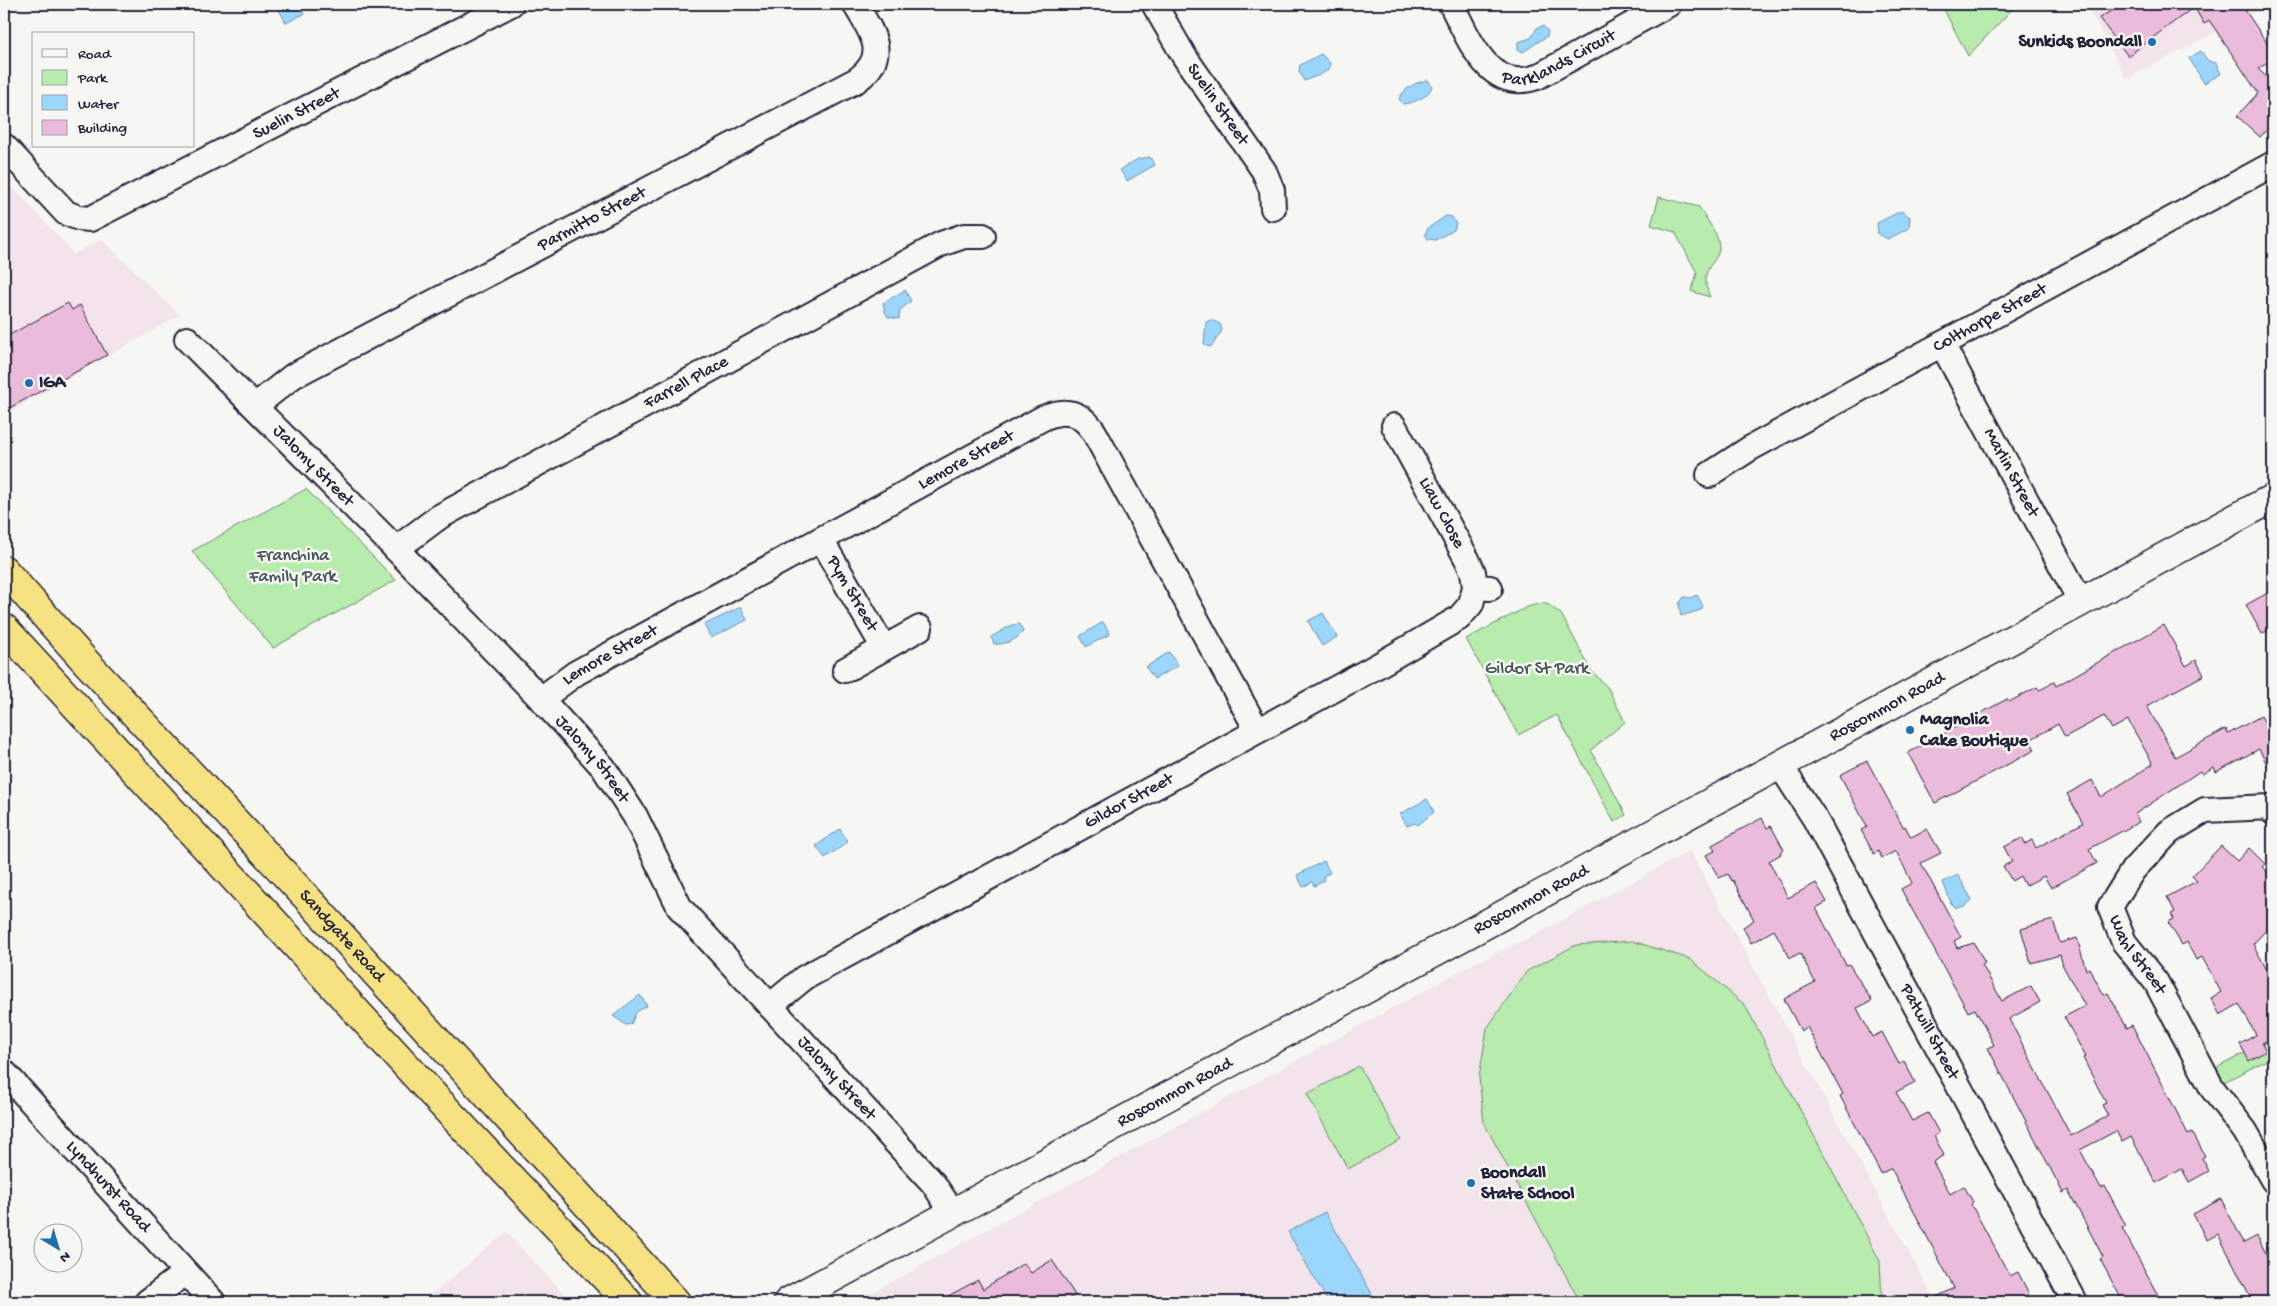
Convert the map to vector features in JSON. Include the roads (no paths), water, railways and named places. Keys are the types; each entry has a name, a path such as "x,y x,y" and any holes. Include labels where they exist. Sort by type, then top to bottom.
{"highway":[{"name":"Sandgate Road","path":"4,570 86,662 308,900 676,1302"},
{"path":"4,628 435,1096 628,1302"}],"street":[{"name":"Suelin Street","path":"4,146 66,212 78,218 90,219 511,4"},
{"name":"Parmitto Street","path":"255,406 294,376 857,80 871,68 876,49 870,32 855,4"},
{"name":"Suelin Street","path":"1154,4 1184,56 1264,171 1272,190 1273,208"},
{"name":"Parklands Circuit","path":"1451,4 1479,56 1487,66 1496,74 1516,81 1537,77 1669,4"},
{"name":"Colthorpe Street","path":"1710,475 1749,449 2273,164"},
{"name":"Farrell Place","path":"396,548 439,518 941,244 964,236 983,236"},
{"name":"Jalomy Street","path":"187,339 396,548 541,699 603,767 624,795 680,908 933,1183 953,1213"},
{"name":"Marlin Street","path":"1942,344 2081,602"},
{"name":"Lemore Street","path":"541,699 576,673 1043,418 1067,412 1079,416 1094,432 1257,730"},
{"name":"Liaw Close","path":"1394,426 1473,572 1484,588"},
{"name":"Roscommon Road","path":"788,1302 2273,498"},
{"name":"Pym Street","path":"820,540 884,648"},
{"name":"Gildor Street","path":"770,1006 804,978 1376,666 1459,618 1484,588"},
{"name":"Pym Street","path":"845,670 920,628"},
{"name":"Patwill Street","path":"1780,764 1815,819 2075,1302"},
{"name":"Wahl Street","path":"2273,808 2205,810 2169,832 2133,870 2110,907 2124,942 2156,982 2212,1088 2246,1131 2273,1180"},
{"name":"Lyndhurst Road","path":"4,1072 213,1302"},
{"path":"147,1302 185,1273"}],"water":[{"path":"276,4 299,4 304,14 286,23"},
{"path":"1543,26 1548,31 1547,36 1523,52 1518,49 1518,42 1531,38 1537,28"},
{"path":"2201,51 2208,61 2216,63 2221,74 2204,83 2189,58"},
{"path":"1321,54 1330,63 1329,69 1304,81 1299,71 1300,65"},
{"path":"1428,80 1432,86 1424,96 1416,101 1403,104 1399,99 1411,86"},
{"path":"1150,157 1155,165 1127,181 1120,170 1138,159"},
{"path":"1901,211 1910,217 1909,228 1888,239 1878,234 1877,223"},
{"path":"1446,216 1452,217 1456,224 1454,230 1435,240 1428,239 1425,234 1428,228"},
{"path":"905,290 911,301 900,310 899,319 888,317 883,303"},
{"path":"1211,320 1220,324 1222,330 1212,346 1208,347 1204,344 1206,322"},
{"path":"1697,595 1703,606 1701,610 1681,616 1679,604 1684,597 1690,598"},
{"path":"741,607 747,620 711,638 704,625"},
{"path":"1323,613 1337,637 1322,646 1308,621"},
{"path":"1103,622 1110,634 1086,647 1080,636"},
{"path":"1020,624 1023,632 1017,637 1006,643 994,644 991,637 1012,625"},
{"path":"1169,652 1178,666 1154,679 1146,667"},
{"path":"1427,799 1434,812 1418,825 1415,823 1407,826 1400,814"},
{"path":"840,829 848,842 825,858 816,846"},
{"path":"1324,861 1330,873 1323,876 1324,881 1314,886 1312,882 1303,887 1297,875"},
{"path":"1958,875 1972,900 1965,906 1956,908 1951,903 1943,882"},
{"path":"640,995 647,1006 636,1012 631,1024 626,1025 613,1016"},
{"path":"1325,1212 1375,1299 1369,1302 1328,1302 1288,1232"}],"place":[{"name":"Sunkids Boondall","path":"2152,42"},
{"name":"IGA","path":"29,383"},
{"name":"Magnolia Cake Boutique","path":"1910,730"},
{"name":"Boondall State School","path":"1471,1183"}],"park label":[{"name":"Franchina Family Park","path":"293,566"},
{"name":"Gildor St Park","path":"1537,669"}]}
